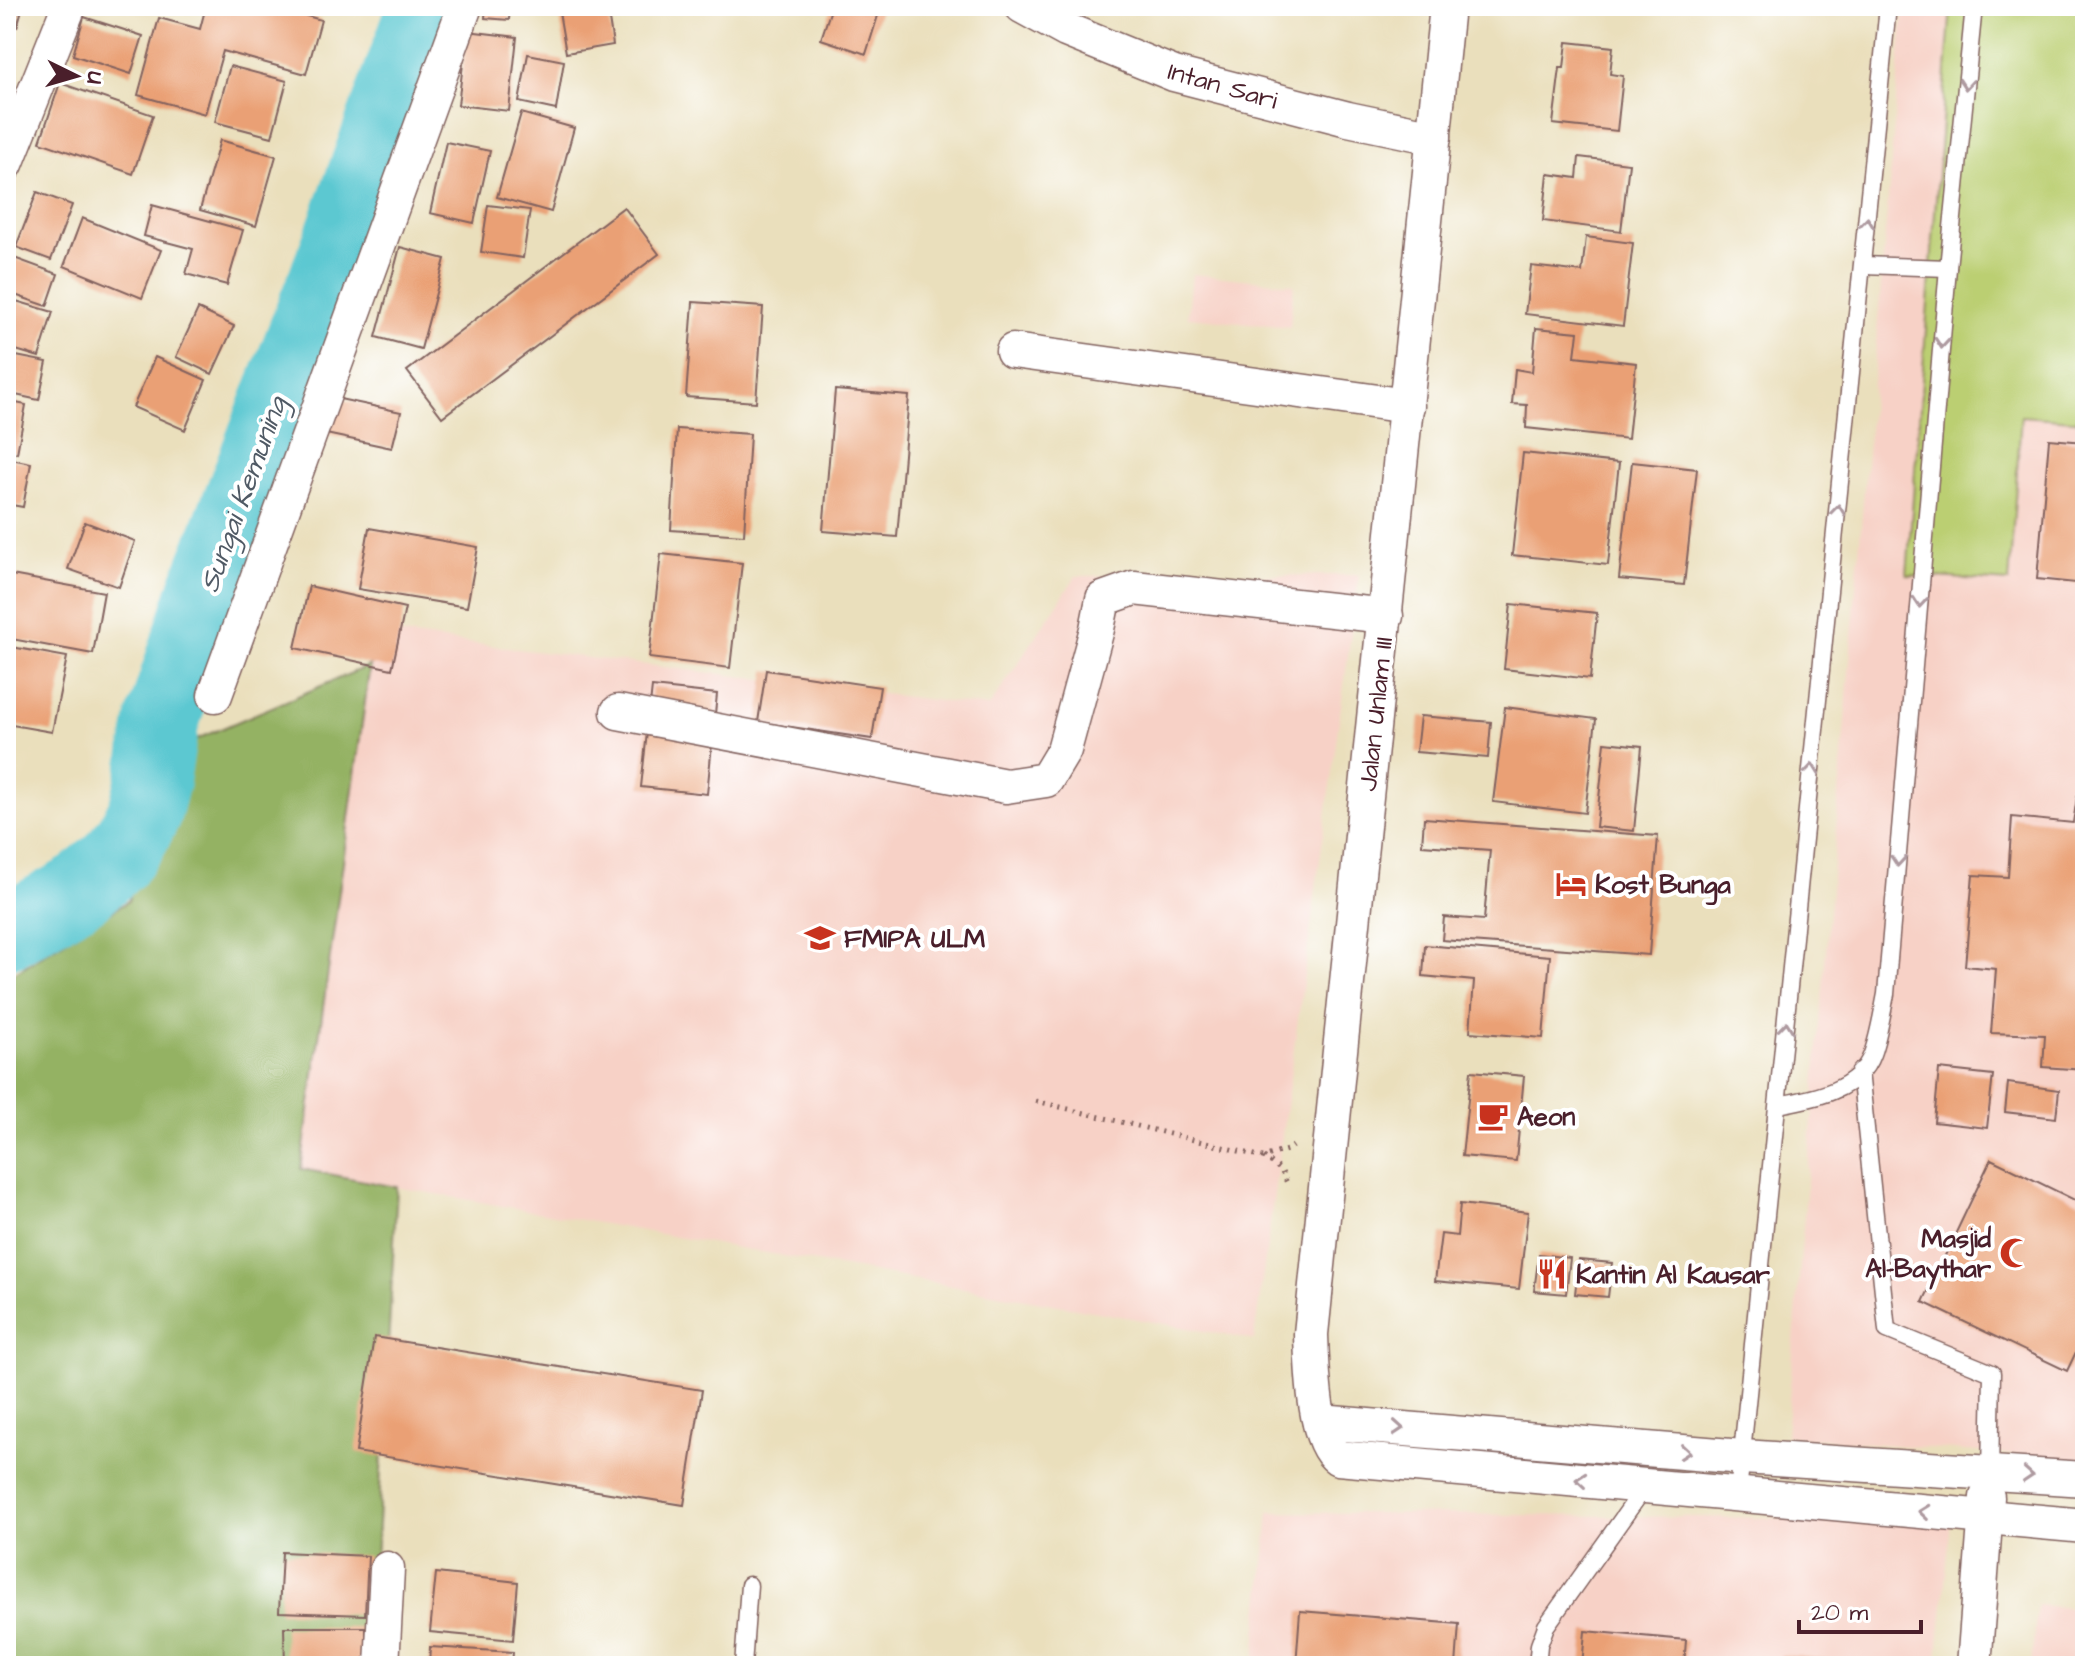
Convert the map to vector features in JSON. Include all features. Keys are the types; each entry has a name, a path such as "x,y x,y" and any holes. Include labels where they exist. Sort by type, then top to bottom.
{"street":[{"path":"6,164 69,6"},
{"path":"215,695 465,6"},
{"name":"Intan Sari","path":"1022,6 1066,30 1174,74 1348,119 1434,137"},
{"name":"Jalan Unlam III","path":"1447,6 1311,1334 1314,1393 1320,1422 1333,1455 1338,1458 1646,1485"},
{"path":"1013,351 1407,406"},
{"path":"618,712 1006,786 1046,780 1064,750 1103,599 1134,588 1386,616"},
{"path":"1320,1422 1743,1457 2085,1479"},
{"path":"1974,1666 1990,1473"},
{"path":"1646,1485 2085,1526"},
{"path":"382,1666 387,1569"}],"lane":[{"path":"1738,1493 1888,6"},
{"path":"1778,1105 1818,1098 1847,1085 1871,1058 1886,994 1948,268 1974,6"},
{"path":"1863,265 1948,268"},
{"path":"1860,1071 1887,1330 1992,1373 1990,1473"},
{"path":"1537,1666 1539,1645 1546,1626 1646,1485"},
{"path":"743,1666 749,1585"}],"path":[{"path":"1036,1101 1263,1157 1287,1150 1302,1139"}],"shaded area":[{"path":"1904,6 2085,6 2085,1461 1786,1436"},
{"path":"1192,274 1294,284 1290,327 1188,317"},
{"name":"FMIPA ULM","path":"1359,575 1254,1340 301,1170 371,631 989,707 1076,576"},
{"path":"1269,1512 1951,1520 1937,1666 1254,1666"},
{"path":"2037,1605 2085,1609 2085,1666 2031,1666"}],"green space":[{"path":"1951,6 2085,6 2085,421 2021,416 2009,582 1907,575"},
{"path":"370,665 301,1169 397,1187 370,1666 6,1666 6,978 128,901 190,742"}],"building":[{"path":"6,6 23,6 17,27 6,24"},
{"path":"206,6 272,6 321,20 306,74 223,51 205,114 138,95 159,18 200,29"},
{"path":"486,6 510,6 509,20 485,18"},
{"path":"558,6 607,6 613,45 566,53"},
{"path":"832,6 881,6 866,54 821,39"},
{"path":"84,17 143,36 131,74 73,55"},
{"path":"467,31 517,37 509,111 458,105"},
{"path":"6,39 14,41 7,68 6,68"},
{"path":"1567,42 1613,47 1610,74 1623,76 1617,131 1553,124 1560,68 1564,68"},
{"path":"528,54 564,61 556,110 519,102"},
{"path":"230,66 287,81 272,137 215,122"},
{"path":"60,83 153,115 133,174 40,142"},
{"path":"521,113 574,128 551,212 497,197"},
{"path":"220,140 276,156 256,226 200,210"},
{"path":"446,142 490,151 474,223 430,213"},
{"path":"1579,157 1629,163 1621,231 1543,221 1548,174 1577,178"},
{"path":"37,192 72,205 51,260 16,247"},
{"path":"152,205 243,230 227,285 186,274 193,249 144,236"},
{"path":"488,205 530,210 523,258 481,252"},
{"path":"624,207 659,254 442,417 407,371"},
{"path":"82,218 161,250 142,298 64,266"},
{"path":"1586,237 1633,243 1623,326 1525,314 1531,266 1582,272"},
{"path":"400,247 445,259 421,349 376,337"},
{"path":"6,255 58,274 47,306 6,292"},
{"path":"6,298 53,312 39,357 6,347"},
{"path":"693,302 763,307 756,402 686,397"},
{"path":"198,309 234,326 212,374 176,357"},
{"path":"1536,328 1578,332 1575,356 1636,363 1628,439 1526,428 1527,405 1512,404 1515,369 1532,372"},
{"path":"6,354 47,362 39,400 6,393"},
{"path":"155,357 206,380 185,430 133,407"},
{"path":"835,390 909,396 897,537 823,531"},
{"path":"335,398 401,412 392,448 326,434"},
{"path":"6,401 26,405 17,453 6,451"},
{"path":"677,429 750,434 744,535 671,530"},
{"path":"2049,439 2085,442 2085,584 2037,579"},
{"path":"1523,453 1619,463 1608,565 1512,555"},
{"path":"6,458 31,463 23,507 6,504"},
{"path":"1632,462 1697,469 1684,585 1619,579"},
{"path":"85,522 135,541 119,587 68,569"},
{"path":"369,528 478,547 467,607 358,589"},
{"path":"661,554 742,563 730,668 649,658"},
{"path":"6,574 104,592 93,654 6,638"},
{"path":"309,586 405,608 392,669 295,648"},
{"path":"1511,604 1597,613 1590,679 1504,669"},
{"path":"6,646 67,657 52,732 6,724"},
{"path":"766,670 880,687 872,739 758,722"},
{"path":"652,687 717,694 707,794 641,787"},
{"path":"1505,707 1596,719 1585,813 1493,802"},
{"path":"1420,716 1491,722 1488,758 1416,752"},
{"path":"1605,742 1642,746 1634,831 1596,827"},
{"path":"2077,797 2085,798 2085,1070 2043,1067 2045,1035 1991,1033 1996,969 1965,966 1973,875 2008,877 2012,817 2073,823"},
{"name":"Kost Bunga","path":"1424,818 1658,836 1649,955 1442,940 1444,917 1484,920 1490,850 1422,845"},
{"path":"1425,945 1550,956 1543,1038 1470,1032 1474,981 1423,976"},
{"path":"1939,1069 1993,1075 1987,1128 1934,1122"},
{"name":"Aeon","path":"1471,1071 1524,1076 1516,1161 1462,1156"},
{"path":"2008,1083 2059,1090 2056,1118 2005,1112"},
{"name":"Masjid Al-Baythar","path":"1991,1159 2085,1205 2085,1333 2067,1371 1923,1302"},
{"path":"1460,1204 1528,1212 1519,1289 1435,1281 1441,1234 1457,1236"},
{"name":"Kantin Al Kausar","path":"1539,1254 1570,1258 1566,1294 1534,1291"},
{"path":"1579,1260 1612,1263 1608,1297 1575,1294"},
{"path":"374,1337 702,1390 684,1505 356,1452"},
{"path":"282,1552 368,1556 365,1615 279,1612"},
{"path":"436,1573 518,1582 513,1640 430,1632"},
{"path":"1300,1611 1459,1624 1456,1666 1296,1666"},
{"path":"284,1627 366,1627 366,1666 285,1666"},
{"path":"1585,1631 1686,1640 1684,1666 1582,1666"},
{"path":"430,1647 513,1652 512,1666 429,1666"},
{"path":"1781,1655 1880,1664 1880,1666 1780,1666"}],"waterway":[{"name":"Sungai Kemuning","path":"6,932 83,888 115,860 132,837 145,811 162,723 206,588 339,244 425,6"}],"place":[{"name":"Kost Bunga","path":"1571,884"},
{"name":"FMIPA ULM","path":"820,938"},
{"name":"Aeon","path":"1493,1116"},
{"name":"Masjid Al-Baythar","path":"2015,1253"},
{"name":"Kantin Al Kausar","path":"1552,1274"}]}
